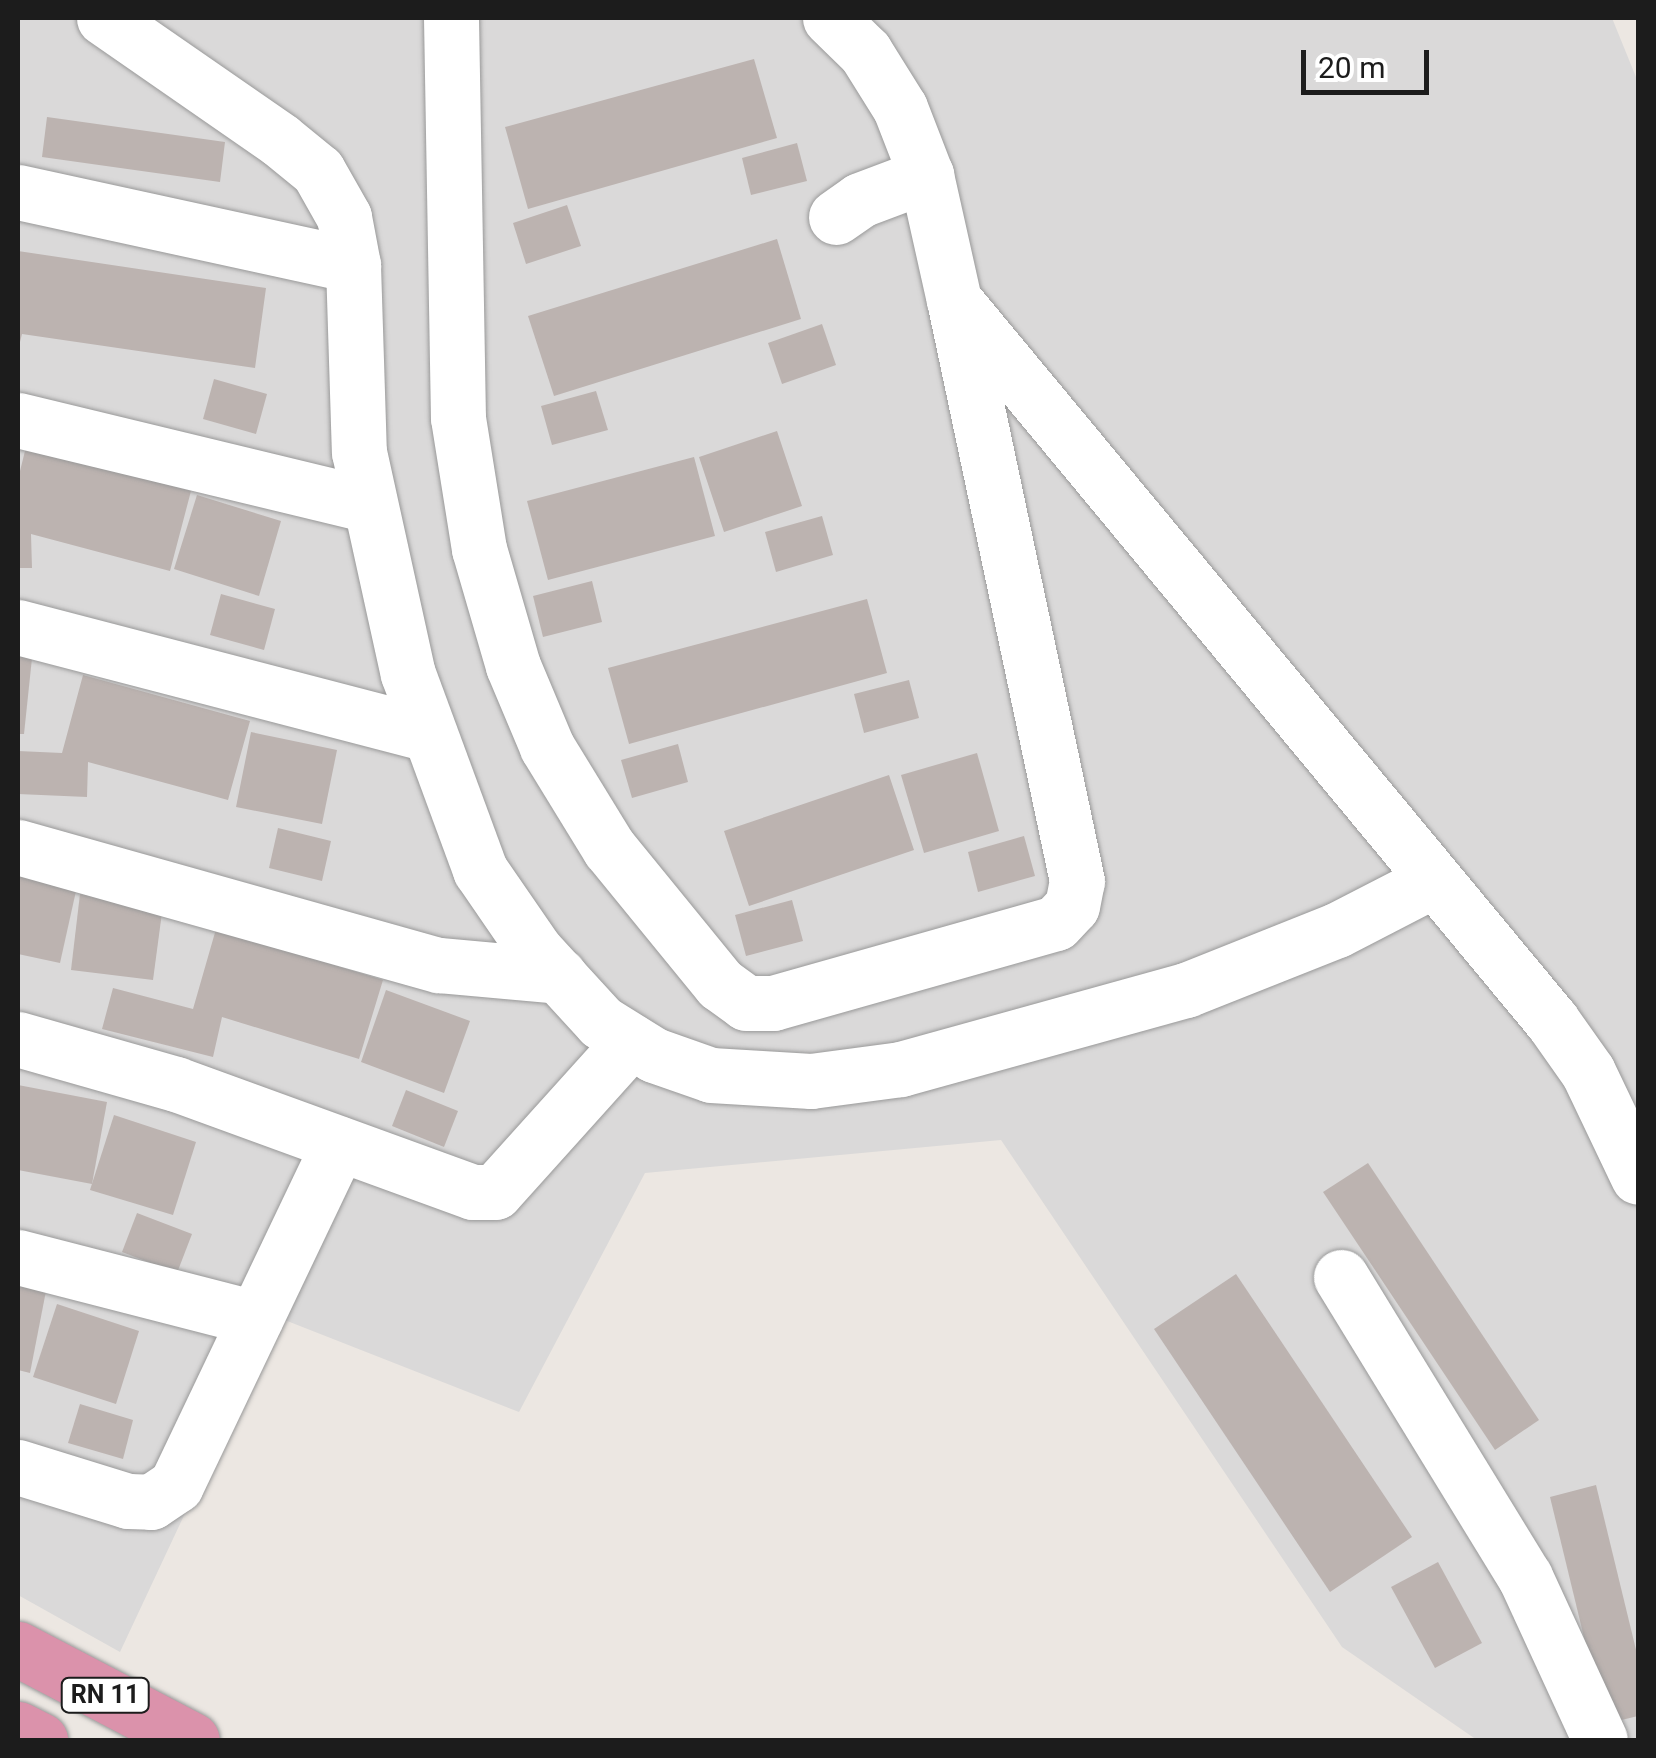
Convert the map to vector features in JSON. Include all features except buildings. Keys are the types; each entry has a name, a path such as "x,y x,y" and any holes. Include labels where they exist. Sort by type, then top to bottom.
{"highway":[{"name":"RN 11","path":"18,1649 192,1740"},
{"name":"RN 11","path":"18,1729 40,1740"}],"street":[{"path":"104,18 318,171 344,217 353,266 352,356 369,505 428,734 480,870 559,976 601,1022 631,1041 711,1074 811,1081 901,1069 1186,990 1338,930 1430,882"},
{"path":"451,18 458,418 479,549 513,666 548,747 609,848 720,984 746,1003 773,1003 1056,923 1072,906 1077,882 978,348"},
{"path":"830,18 864,52 900,108 926,175 954,300 978,348 1570,1046 1638,1177"},
{"path":"836,217 926,175"},
{"path":"18,192 353,266"},
{"path":"18,420 369,505"},
{"path":"18,627 428,734"},
{"path":"18,847 439,965 559,976"},
{"path":"18,1039 176,1084 472,1192 495,1192 631,1041"},
{"path":"18,1468 150,1502 176,1485 339,1144"},
{"path":"18,1258 255,1318"},
{"path":"1341,1276 1526,1577 1600,1740"}],"shaded area":[{"path":"18,18 1612,18 1638,82 1638,1740 1477,1740 1342,1647 1001,1140 645,1173 519,1412 277,1317 120,1652 18,1595"}]}
